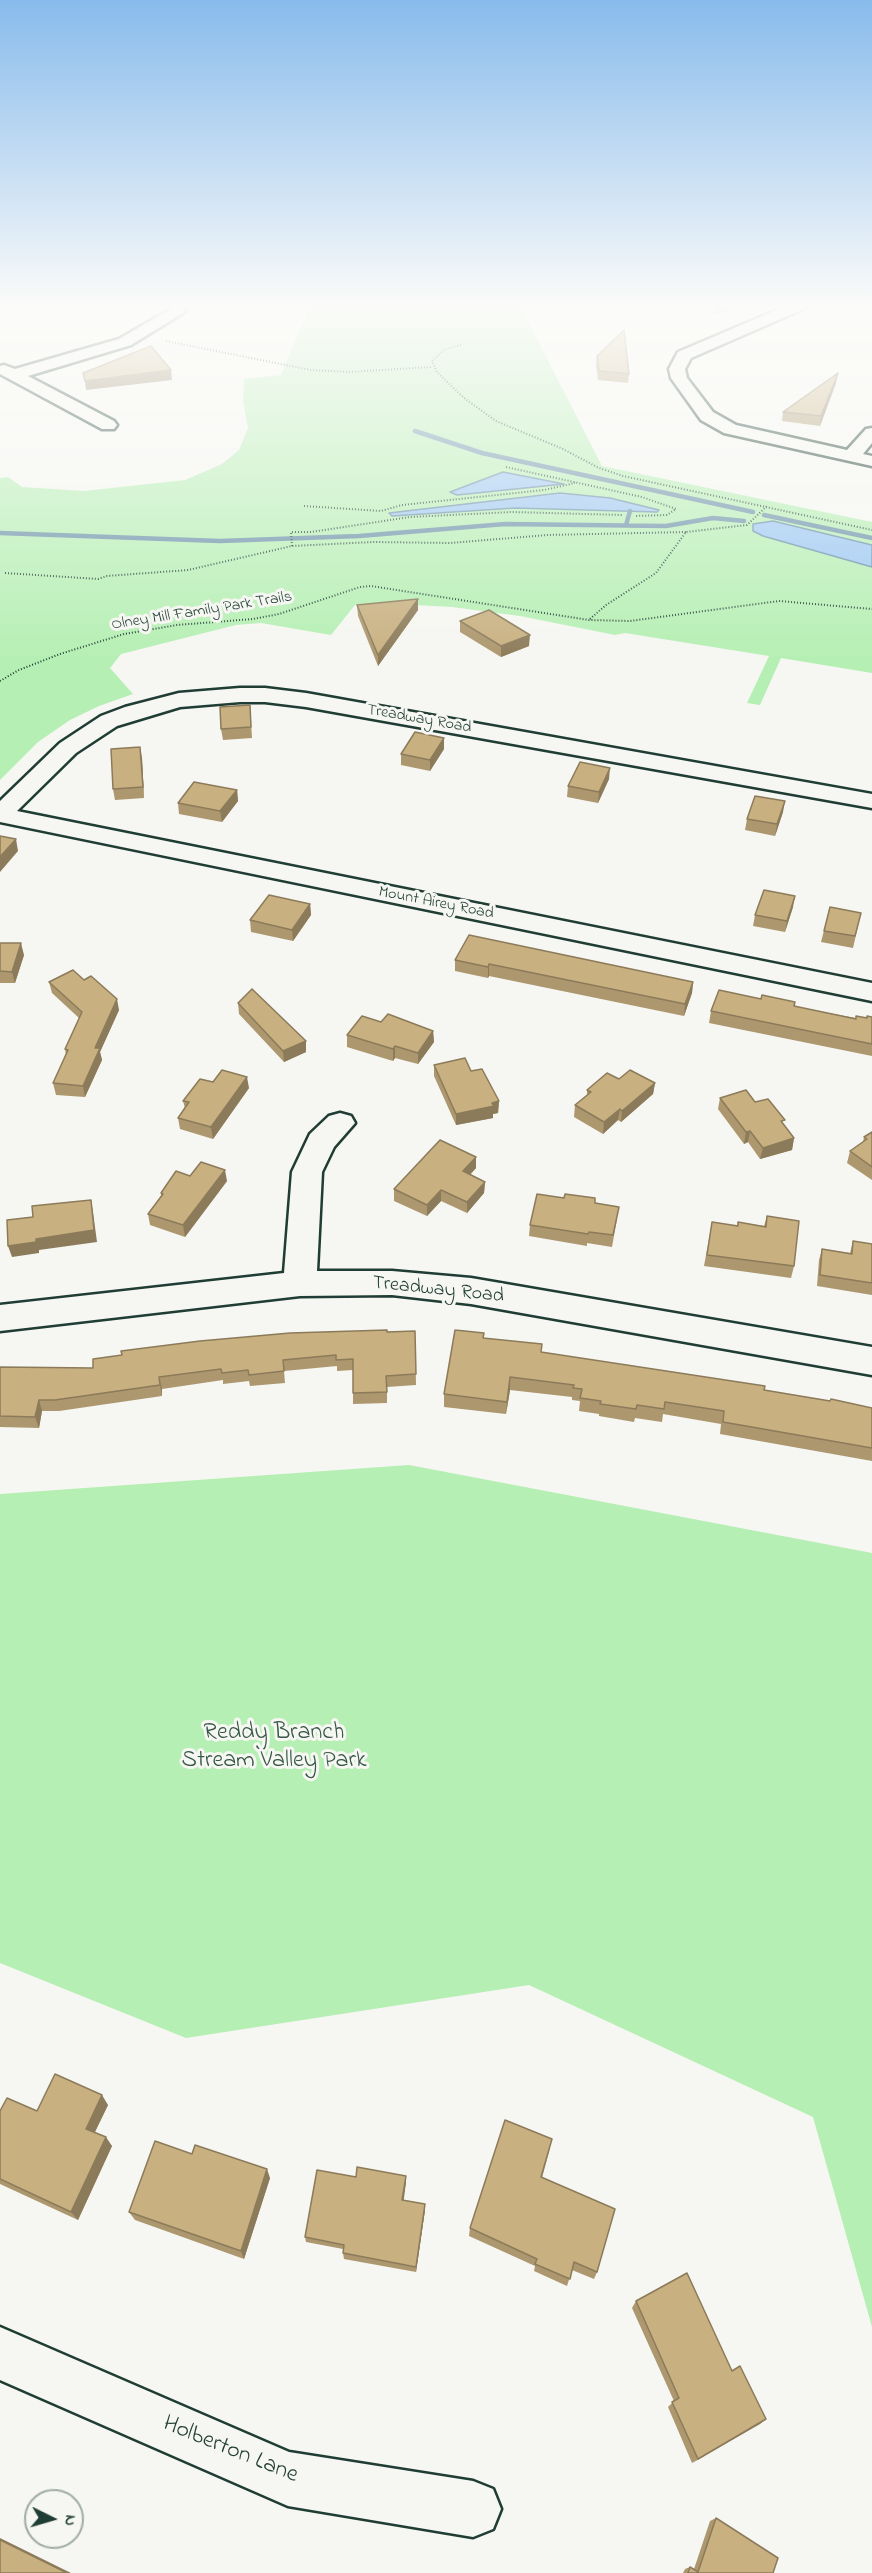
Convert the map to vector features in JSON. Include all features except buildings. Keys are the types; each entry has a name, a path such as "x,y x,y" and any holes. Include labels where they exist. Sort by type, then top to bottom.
{"street":[{"path":"721,424 730,429 872,461"},
{"path":"850,457 872,433"},
{"name":"Treadway Road","path":"0,815 68,748 109,721 132,712 180,700 240,695 306,700 872,801"},
{"name":"Mount Airey Road","path":"0,815 872,992"},
{"path":"300,1284 308,1172 321,1141 340,1123"},
{"name":"Treadway Road","path":"0,1318 300,1284 392,1283 471,1291 872,1361"},
{"name":"Holberton Lane","path":"0,2353 288,2479 472,2509"}],"path":[{"path":"503,424 563,449 598,468 623,476 872,530"},
{"path":"506,467 642,497 676,509 667,515 634,516"},
{"path":"304,506 382,513 402,505 544,490 575,483"},
{"path":"5,573 98,579 107,576 188,570 292,546 373,542 450,543 547,535 686,532 734,528 747,525 767,506"},
{"path":"292,546 291,532 311,532 410,517 512,512 623,515"},
{"path":"382,513 388,520"},
{"path":"589,620 606,605 656,573 668,560 673,548 686,532"},
{"name":"Olney Mill Family Park Trails","path":"0,681 19,670 60,654 124,634 177,625 253,619 279,614 360,587 383,587 589,620 630,621 779,601 872,609"}],"green space":[{"path":"247,424 581,424 602,466 872,522 872,673 781,658 760,705 747,703 769,656 625,633 615,635 520,616 452,607 378,603 355,605 331,635 261,623 236,625 121,654 110,668 133,694 99,706 70,720 38,742 0,780 0,478 8,477 22,487 84,491 185,480 222,464 239,450 248,428"},
{"name":"Reddy Branch Stream Valley Park","path":"409,1465 872,1553 872,2327 813,2117 529,1985 186,2038 0,1963 0,1494"}],"water":[{"path":"503,472 564,484 457,495 450,492"},
{"path":"560,493 610,498 659,510 657,512 515,508 392,516 389,513"},
{"path":"773,521 872,545 872,567 763,536 753,531 753,524"}],"waterway":[{"path":"415,431 482,453 753,512"},
{"path":"626,525 630,511"},
{"path":"764,515 872,538"},
{"path":"0,533 220,541 359,536 505,524 666,526 713,518 744,521"}]}
